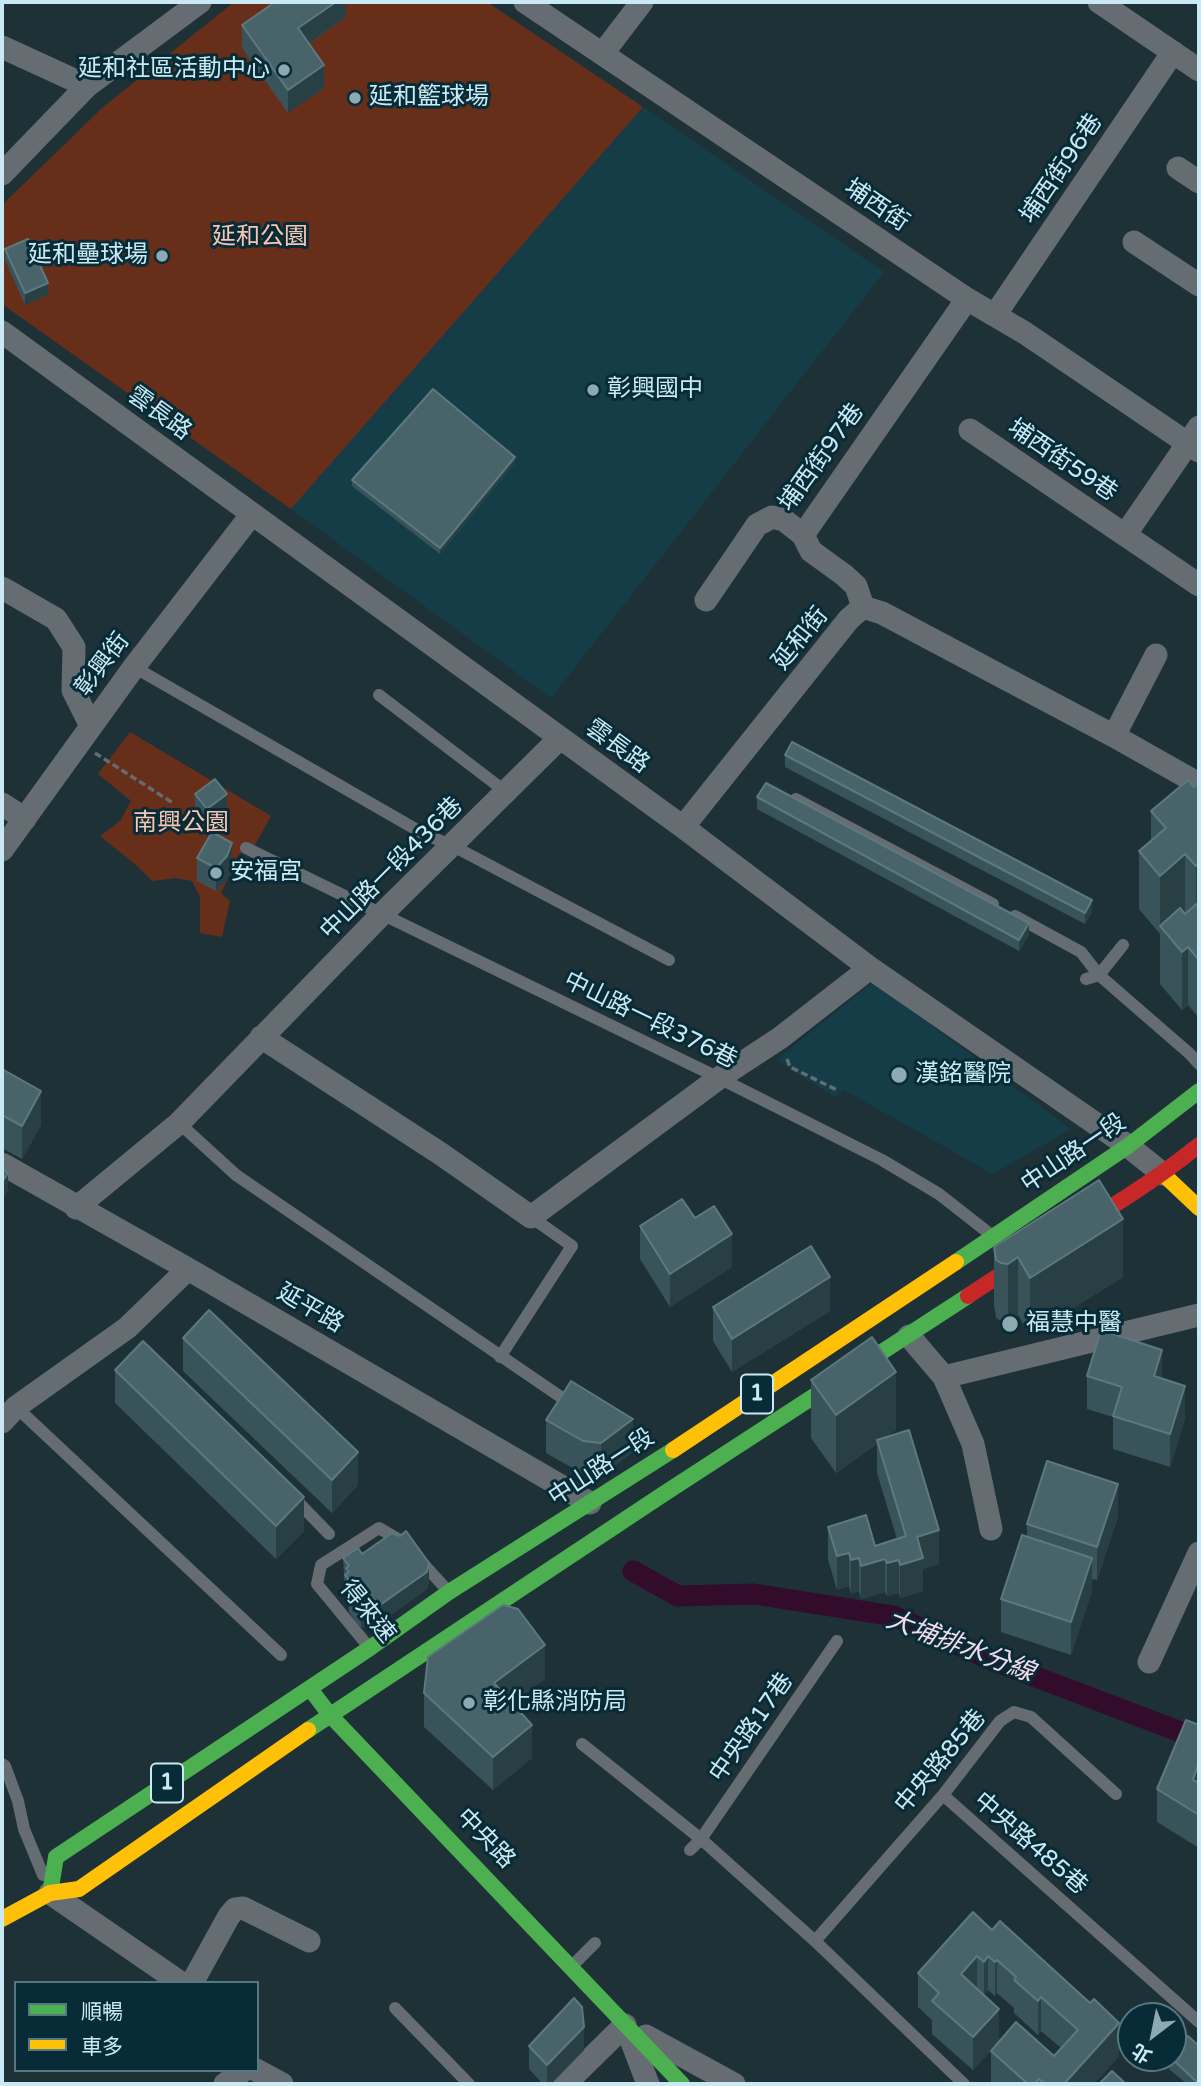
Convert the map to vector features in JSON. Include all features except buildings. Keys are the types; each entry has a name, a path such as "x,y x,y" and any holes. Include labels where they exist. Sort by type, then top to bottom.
{"main road":[{"name":"中山路一段","path":"50,1893 56,1857 309,1688 380,1662 461,1606 662,1495 909,1336 1004,1250 1128,1146 1199,1091"},
{"name":"中山路一段","path":"2,1920 50,1893 79,1889 330,1715 380,1662 461,1606 650,1457 1004,1250 1163,1174 1199,1144"},
{"name":"雲長路","path":"1163,1174 1199,1208"},
{"name":"中央路","path":"309,1688 330,1715 682,2084"}],"street":[{"path":"2,174 88,86 200,2"},
{"name":"埔西街","path":"525,2 967,299 1196,440"},
{"path":"603,53 642,2"},
{"path":"1099,2 1199,70"},
{"path":"2,47 88,86"},
{"name":"埔西街96巷","path":"995,315 1173,52"},
{"path":"1178,169 1199,182"},
{"path":"1135,242 1199,285"},
{"name":"埔西街97巷","path":"706,600 757,525 772,517 784,520 803,535 967,299"},
{"name":"雲長路","path":"2,332 683,827 870,968 1128,1146 1163,1174"},
{"name":"埔西街59巷","path":"970,430 1199,585"},
{"name":"埔西街59巷","path":"1125,536 1196,440"},
{"name":"彰興街","path":"2,850 134,667 252,514"},
{"path":"803,535 811,551 856,586 863,607"},
{"path":"2,588 56,619 74,647 73,690 85,734"},
{"name":"延和街","path":"683,827 849,620 863,607 882,613 1199,784"},
{"path":"1114,736 1156,656"},
{"name":"中山路一段436巷","path":"76,1208 179,1123 383,913 560,738"},
{"path":"2,804 25,819"},
{"path":"261,1037 441,1154 531,1217 719,1078 780,1038 870,968"},
{"name":"延平路","path":"2,1164 590,1503"},
{"path":"9,1415 131,1333 188,1269"},
{"path":"944,1377 1199,1315"},
{"path":"909,1336 944,1377 973,1444 991,1529"},
{"path":"1149,1662 1199,1553"},
{"path":"50,1893 178,1981"},
{"path":"193,1981 235,1909 243,1908 309,1941"},
{"path":"565,2084 625,2025"},
{"name":"中央路","path":"625,2025 648,2084"},
{"name":"中央路","path":"625,2025 734,2084"},
{"path":"225,2084 241,2072"},
{"path":"259,2072 282,2084"}],"lane":[{"path":"134,667 424,834 453,846 669,960"},
{"path":"379,695 506,792"},
{"path":"796,799 1081,951 1099,975 1191,1054 1199,1064"},
{"name":"中山路一段376巷","path":"246,848 882,1160 939,1194 1004,1250"},
{"path":"1086,979 1099,975 1123,945"},
{"path":"179,1123 236,1175 589,1416"},
{"path":"500,1357 572,1246 531,1217"},
{"path":"9,1415 281,1655"},
{"path":"281,1485 329,1534"},
{"name":"得來速","path":"380,1662 317,1584 321,1566 379,1528 403,1542 461,1606"},
{"name":"中央路17巷","path":"690,1850 701,1839 837,1641"},
{"name":"中央路85巷","path":"815,1941 943,1795 1000,1721 1014,1712 1031,1717 1116,1794"},
{"path":"582,1744 737,1871 815,1941 964,2084"},
{"path":"2,1764 5,1766 18,1801 24,1829 50,1893"},
{"name":"中央路485巷","path":"943,1795 1197,2016"},
{"path":"571,1968 596,1943"},
{"path":"395,2008 468,2084"}],"path":[{"path":"85,734 173,803"},
{"path":"790,1067 837,1090"}],"shaded area":[{"name":"彰興國中","path":"643,107 884,272 551,698 291,509"},
{"name":"漢銘醫院","path":"873,982 1071,1129 993,1174 844,1090 835,1097 776,1060"}],"green space":[{"name":"延和公園","path":"234,2 487,2 643,107 291,509 2,304 2,205 102,108"},
{"name":"南興公園","path":"130,732 271,816 252,850 239,854 221,893 230,901 222,937 200,933 200,897 192,881 176,878 152,881 100,836 120,821 131,801 98,774"}],"waterway":[{"name":"大埔排水分線","path":"633,1571 678,1596 754,1594 894,1616 994,1661 1199,1739"}],"traffic: fast":[{"path":"956,1262 1128,1146 1199,1091"},
{"path":"308,1730 968,1296"},
{"path":"50,1893 56,1857 370,1648 449,1592 673,1450"},
{"path":"314,1694 330,1715 682,2084"}],"traffic: slow":[{"path":"1163,1174 1199,1208"},
{"path":"673,1450 956,1262"},
{"path":"2,1919 50,1893 79,1889 308,1730"}],"traffic: jam":[{"path":"968,1296 1115,1205 1199,1145"}],"place":[{"name":"延和社區活動中心","path":"284,70"},
{"name":"延和籃球場","path":"355,98"},
{"name":"延和壘球場","path":"162,256"},
{"name":"彰興國中","path":"593,390"},
{"name":"安福宮","path":"216,873"},
{"name":"漢銘醫院","path":"899,1075"},
{"name":"福慧中醫","path":"1010,1324"},
{"name":"彰化縣消防局","path":"469,1703"}]}
